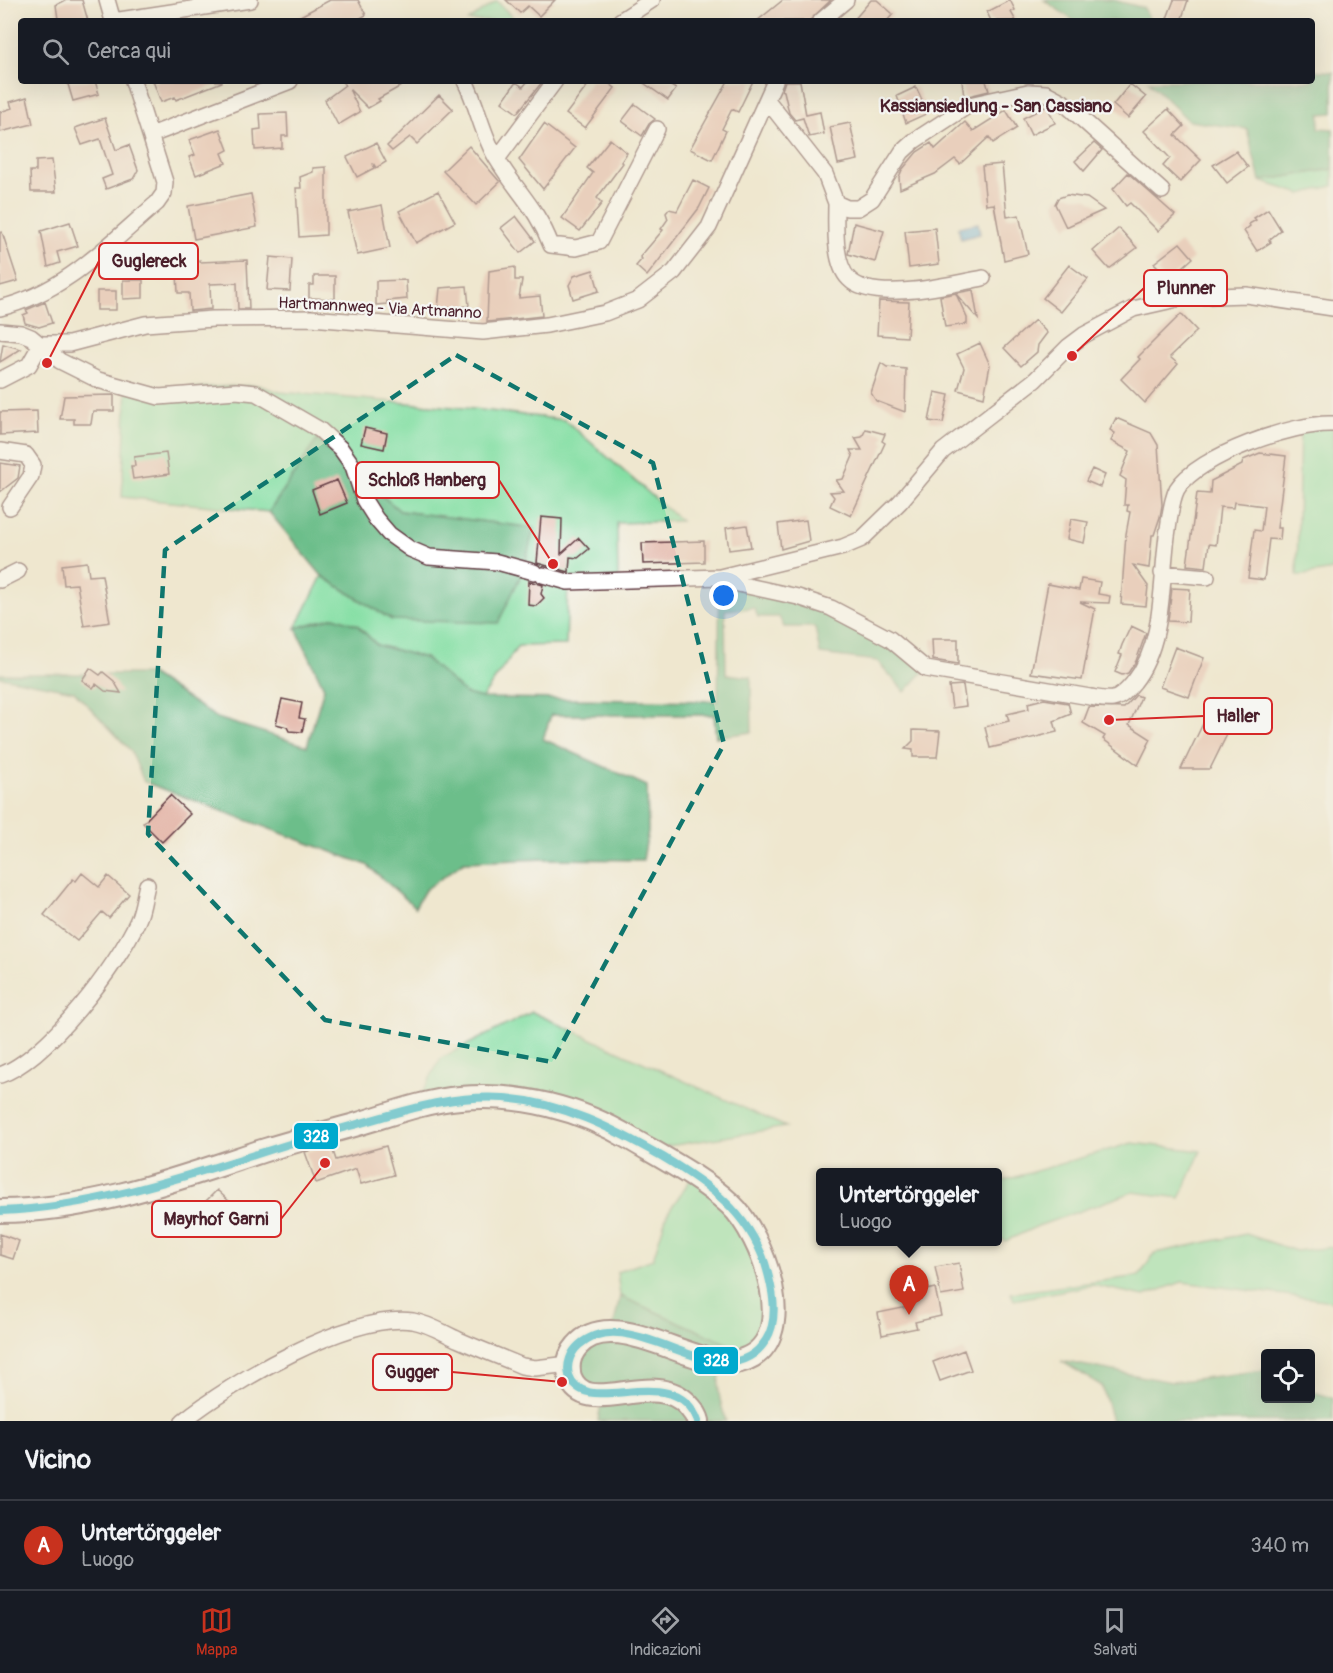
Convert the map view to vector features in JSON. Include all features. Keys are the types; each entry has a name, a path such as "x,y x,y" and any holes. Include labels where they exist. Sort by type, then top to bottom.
{"street":[{"path":"107,0 112,18"},
{"path":"133,18 250,0"},
{"path":"625,18 652,0"},
{"path":"825,18 846,0"},
{"path":"0,308 37,295 71,277 157,203 164,193 165,182 134,84"},
{"path":"151,135 282,84"},
{"path":"466,84 497,159 535,209 551,245 576,248 599,242 657,129"},
{"path":"497,159 553,84"},
{"name":"Hartmannweg - Via Artmanno","path":"41,344 69,344 145,324 213,319 311,318 483,332 547,325 605,313 638,300 674,272 709,227 775,84"},
{"path":"836,204 847,208 858,208 872,199 908,146 969,105 1028,92 1046,93 1062,102 1162,191"},
{"path":"767,100 825,174 836,204 836,240 842,268 848,279 861,287 897,291 983,278"},
{"path":"0,331 21,333 41,344 60,361 98,380 159,397 236,391 256,393 320,430 340,448 353,466 364,500 376,519 389,534 410,549 429,557 497,561 568,582 720,577 843,548 862,539 886,516 943,451 1035,380 1084,335 1133,309 1185,297 1246,295 1333,308"},
{"path":"0,380 29,364 41,344"},
{"path":"720,577 729,582 798,597 831,608 890,639 926,669 1108,699 1125,692 1151,656 1157,637 1162,573 1172,505 1177,490 1187,478 1240,446 1287,429 1333,424"},
{"path":"0,451 26,455 33,465 31,476 10,507"},
{"path":"0,580 18,571"},
{"path":"1162,573 1207,578"},
{"path":"0,1075 28,1061 60,1028 116,962 138,919 147,885"},
{"path":"0,1211 60,1207 116,1197 267,1149 417,1107 460,1098 508,1098 570,1111 609,1125 729,1203 746,1221 759,1243 773,1300 774,1321 763,1346 742,1361 724,1364 655,1340 612,1334 593,1335 580,1341 572,1352 569,1364 571,1377 585,1395 602,1398 650,1389 667,1392 682,1398 697,1415 698,1421"},
{"path":"183,1421 212,1398 301,1350 339,1333 380,1322 397,1320 430,1326 522,1366 535,1368 569,1364"}],"highlighted area":[{"path":"456,355 653,463 724,744 552,1062 325,1020 148,834 165,550"}],"green space":[{"path":"1044,0 1113,0 1144,8 1149,18 1070,18"},
{"path":"497,1 513,18 472,18"},
{"path":"1315,70 1333,72 1333,113 1320,114 1319,128 1333,129 1333,169 1260,181 1247,129 1189,121 1151,84 1315,84"},
{"path":"1333,169 1333,186 1301,194 1260,181"},
{"path":"127,383 166,389 258,385 280,392 465,408 565,420 681,521 617,523 618,581 568,582 566,645 518,646 482,698 466,694 425,658 377,645 357,625 334,617 296,628 322,576 392,620 534,528 400,511 317,440 269,512 122,497"},
{"path":"1333,423 1333,570 1297,576 1300,424"},
{"path":"317,440 400,511 534,528 524,569 498,623 392,620 322,576 269,512"},
{"path":"720,577 831,608 926,669 905,692 877,661 820,654 815,627 784,627 779,617 758,617 754,608 725,610 726,674 751,677 752,732 716,737 714,715 551,715 543,739 647,786 648,831 643,860 546,859 464,862 425,890 415,907 367,865 144,782 131,751 74,691 0,677 0,674 150,674 217,718 307,746 324,688 296,628 334,617 357,625 377,645 425,658 466,694 482,698 718,701"},
{"path":"532,1012 786,1127 663,1147 570,1111 421,1095 441,1058"},
{"path":"1132,1143 1201,1151 1180,1198 1133,1192 1038,1226 1006,1241 1002,1240 1002,1181"},
{"path":"692,1177 759,1243 767,1340 724,1363 737,1348 620,1296 617,1272 653,1259 667,1214"},
{"path":"1246,1234 1296,1251 1333,1247 1333,1301 1182,1282 1144,1296 1092,1285 1014,1300 1011,1293 1139,1276 1155,1253"},
{"path":"620,1296 737,1348 720,1375 720,1400 726,1421 598,1421 602,1398 586,1395 572,1351 612,1333"},
{"path":"1061,1361 1172,1382 1261,1370 1261,1403 1315,1403 1315,1392 1333,1398 1333,1421 1112,1421 1102,1386"}],"water":[{"path":"978,223 980,234 961,239 958,227"}],"building":[{"path":"66,0 82,0 87,18 58,18 56,5"},
{"path":"330,0 358,0 366,15 360,18 297,18"},
{"path":"506,0 555,0 539,16 528,6 520,13"},
{"path":"783,0 831,0 812,18 761,18"},
{"path":"871,0 877,0 893,14 890,18 856,18"},
{"path":"1010,0 1015,10 1011,12 1014,18 990,18 987,12"},
{"path":"1174,0 1188,0 1182,18 1167,18"},
{"path":"68,84 96,84 99,94 73,101"},
{"path":"154,84 217,84 176,100 175,97 161,102"},
{"path":"405,84 378,99 380,101 368,108 349,89 360,112 338,125 325,100 345,85"},
{"path":"515,84 523,87 526,84 541,84 517,113 502,102"},
{"path":"589,84 610,84 615,88 585,128 566,114"},
{"path":"645,84 673,84 671,86 676,89 668,100"},
{"path":"726,84 752,84 738,112 732,109 722,129 726,131 712,160 690,149"},
{"path":"784,84 801,84 806,115 820,112 824,134 809,137 803,118 795,120 789,113 782,90"},
{"path":"962,84 987,84 989,91 964,97"},
{"path":"1130,84 1146,97 1128,118 1113,105"},
{"path":"916,87 928,113 906,123 897,96"},
{"path":"439,95 453,109 417,144 410,137 392,151 387,146"},
{"path":"27,97 33,124 0,132 0,112 12,108 10,102"},
{"path":"635,104 655,119 642,136 622,121"},
{"path":"1047,106 1055,123 1031,135 1023,118"},
{"path":"1168,109 1184,126 1175,135 1201,160 1180,182 1163,166 1170,158 1144,131"},
{"path":"1006,110 1017,128 993,143 989,137 960,164 955,159 935,174 900,189 899,177 902,170 917,152 931,143 935,149 965,122 973,131"},
{"path":"287,113 288,136 282,136 282,148 255,150 254,130 261,129 260,114"},
{"path":"105,118 116,150 129,145 138,170 133,179 106,189 102,179 112,175 100,139 82,145 75,128"},
{"path":"850,123 858,160 838,164 830,127"},
{"path":"544,124 575,148 543,189 519,160"},
{"path":"220,129 228,150 222,153 226,163 196,175 189,157 195,155 189,140"},
{"path":"610,139 627,153 621,162 623,163 597,198 602,203 580,231 562,218 593,173 587,168"},
{"path":"376,143 386,162 376,168 373,163 374,168 357,177 347,157"},
{"path":"1094,143 1102,150 1084,171 1075,161"},
{"path":"469,146 500,182 476,205 443,171"},
{"path":"1236,151 1248,167 1227,183 1213,165"},
{"path":"52,160 56,192 31,192 30,171 36,171 36,161"},
{"path":"1002,164 1007,217 1019,215 1028,254 1004,260 994,204 986,205 982,166"},
{"path":"326,167 326,235 299,237 296,188 301,188 300,177 313,172 313,168"},
{"path":"1128,173 1175,215 1158,231 1130,203 1126,206 1113,189"},
{"path":"693,180 709,188 699,208 647,276 636,266 642,259 640,257 663,230 661,229 668,219 666,213 669,209 677,211"},
{"path":"438,191 455,222 416,243 399,211"},
{"path":"251,194 257,227 194,239 188,206"},
{"path":"1067,195 1087,198 1104,210 1066,227 1055,204 1058,198"},
{"path":"382,205 390,248 357,255 348,212"},
{"path":"1268,209 1281,230 1269,240 1271,242 1257,251 1244,231 1256,220 1254,218"},
{"path":"516,216 535,241 520,253 501,228"},
{"path":"70,222 78,246 57,252 60,263 48,267 41,231"},
{"path":"854,223 884,231 875,262 848,254"},
{"path":"935,228 939,264 909,268 905,231"},
{"path":"1119,228 1137,248 1109,269 1093,251"},
{"path":"2,232 18,281 0,286 0,233"},
{"path":"1180,243 1193,258 1166,282 1157,272 1160,269 1154,263"},
{"path":"270,257 292,259 290,291 267,290"},
{"path":"200,260 200,262 247,260 249,309 238,309 237,283 210,284 211,309 190,311 189,293 178,293 177,273 181,272 180,262"},
{"path":"1069,265 1088,279 1061,312 1043,298"},
{"path":"515,267 515,280 522,280 519,298 540,296 542,316 487,322 489,271"},
{"path":"593,270 599,291 573,299 569,285 574,276"},
{"path":"314,276 335,276 335,299 309,298 309,285 314,285"},
{"path":"123,280 143,280 143,298 123,299"},
{"path":"406,280 407,299 387,301 387,304 376,305 376,281"},
{"path":"467,286 469,306 438,309 440,288"},
{"path":"973,290 978,319 956,294 967,318 967,324 945,327 940,296"},
{"path":"97,291 116,291 116,310 97,310"},
{"path":"879,301 909,302 907,337 877,335"},
{"path":"45,302 52,323 39,327 25,323 23,315 28,313 26,310"},
{"path":"1181,314 1197,331 1170,357 1178,364 1145,403 1121,379 1140,359 1138,357"},
{"path":"1035,320 1047,333 1038,345 1037,352 1021,366 1004,348"},
{"path":"980,343 990,365 984,397 958,390 964,368 957,354"},
{"path":"3,344 21,349 0,362"},
{"path":"881,363 887,367 906,369 905,412 876,401 871,393"},
{"path":"935,392 949,395 943,423 929,421"},
{"path":"114,395 114,411 93,411 91,424 74,424 74,419 60,419 64,396"},
{"path":"37,411 38,433 0,435 0,412"},
{"path":"1116,418 1151,433 1158,445 1162,505 1160,517 1154,535 1152,535 1149,568 1133,565 1148,586 1146,606 1121,604 1126,534 1130,512 1127,511 1128,505 1124,505 1126,480 1120,476 1130,451 1111,441 1115,433 1110,430"},
{"path":"365,428 387,433 384,449 361,444"},
{"path":"866,429 885,434 882,441 885,443 851,516 830,506 834,497 830,492 844,491 836,480 843,479 853,456 850,450 862,450 855,438 862,437"},
{"path":"166,453 169,474 133,479 131,466 135,466 134,457"},
{"path":"1260,453 1286,456 1277,528 1281,528 1280,540 1269,539 1264,580 1248,578 1254,530 1261,531 1264,506 1234,502 1233,508 1220,507 1216,545 1209,544 1206,567 1187,565 1197,493 1210,494 1211,481 1242,465 1243,460"},
{"path":"0,463 20,466 18,478 0,492"},
{"path":"1092,469 1105,475 1100,487 1086,481"},
{"path":"337,480 347,503 320,514 312,490"},
{"path":"541,517 562,519 561,554 579,538 589,549 578,558 570,557 569,572 537,563"},
{"path":"1071,519 1088,522 1084,543 1067,539"},
{"path":"806,520 809,541 781,549 778,524"},
{"path":"747,525 751,547 729,550 726,528"},
{"path":"704,541 704,562 643,564 642,543"},
{"path":"87,562 89,576 102,575 110,622 84,626 77,584 64,585 62,565"},
{"path":"1081,579 1100,582 1098,594 1110,596 1109,603 1080,602 1095,609 1082,680 1031,673 1048,584 1079,590"},
{"path":"529,581 543,585 541,594 544,598 536,606 528,605"},
{"path":"1172,588 1190,589 1188,622 1168,621"},
{"path":"1131,626 1146,633 1136,661 1128,673 1122,675 1115,672 1122,655 1119,654 1122,645"},
{"path":"932,639 958,639 958,664 933,660"},
{"path":"1175,647 1204,658 1189,697 1160,687"},
{"path":"90,668 100,675 103,672 114,681 121,693 105,691 96,684 93,688 82,680"},
{"path":"963,685 966,706 952,708 949,686"},
{"path":"1136,695 1141,697 1129,725 1151,739 1138,765 1103,739 1105,736 1083,723 1089,707 1124,708"},
{"path":"282,699 302,703 299,718 305,719 302,732 289,731 287,727 276,724"},
{"path":"1044,699 1068,703 1071,714 1054,721 1057,732 990,748 985,727 1009,721 1007,714 1029,709 1028,703"},
{"path":"1215,699 1239,710 1210,769 1181,769"},
{"path":"913,730 940,731 937,757 913,757 913,750 905,749 913,741"},
{"path":"170,795 190,814 162,842 143,823"},
{"path":"82,873 99,887 108,876 129,894 109,918 102,912 77,941 44,915 73,879 76,881"},
{"path":"331,1145 336,1160 386,1146 394,1175 361,1184 356,1169 316,1183 305,1152"},
{"path":"217,1190 231,1203 218,1216 204,1203"},
{"path":"0,1234 19,1241 13,1259 0,1255"},
{"path":"959,1263 964,1292 941,1296 935,1267"},
{"path":"935,1288 941,1316 915,1322 917,1328 882,1335 878,1313 908,1307 905,1295"},
{"path":"964,1350 971,1370 940,1381 933,1362"}],"transit line":[{"name":"328","path":"0,1211 45,1207 133,1190 177,1179 350,1126 445,1101 484,1097 504,1098 547,1105 567,1111 625,1136 663,1157 710,1189 737,1214 748,1228 765,1263 773,1302 773,1322 766,1340 748,1357 727,1362 702,1358 625,1334 601,1334 579,1345 570,1358 569,1375 578,1388 592,1393 651,1391 670,1394 686,1403 698,1421"}],"place":[{"name":"Plunner","path":"1072,356"},
{"name":"Guglereck","path":"47,363"},
{"name":"Schloß Hanberg","path":"553,564"},
{"name":"Haller","path":"1109,720"},
{"name":"Mayrhof Garni","path":"325,1163"},
{"name":"Untertörggeler","path":"909,1315"},
{"name":"Gugger","path":"562,1382"}],"district":[{"name":"Kassiansiedlung - San Cassiano","path":"996,106"}]}
